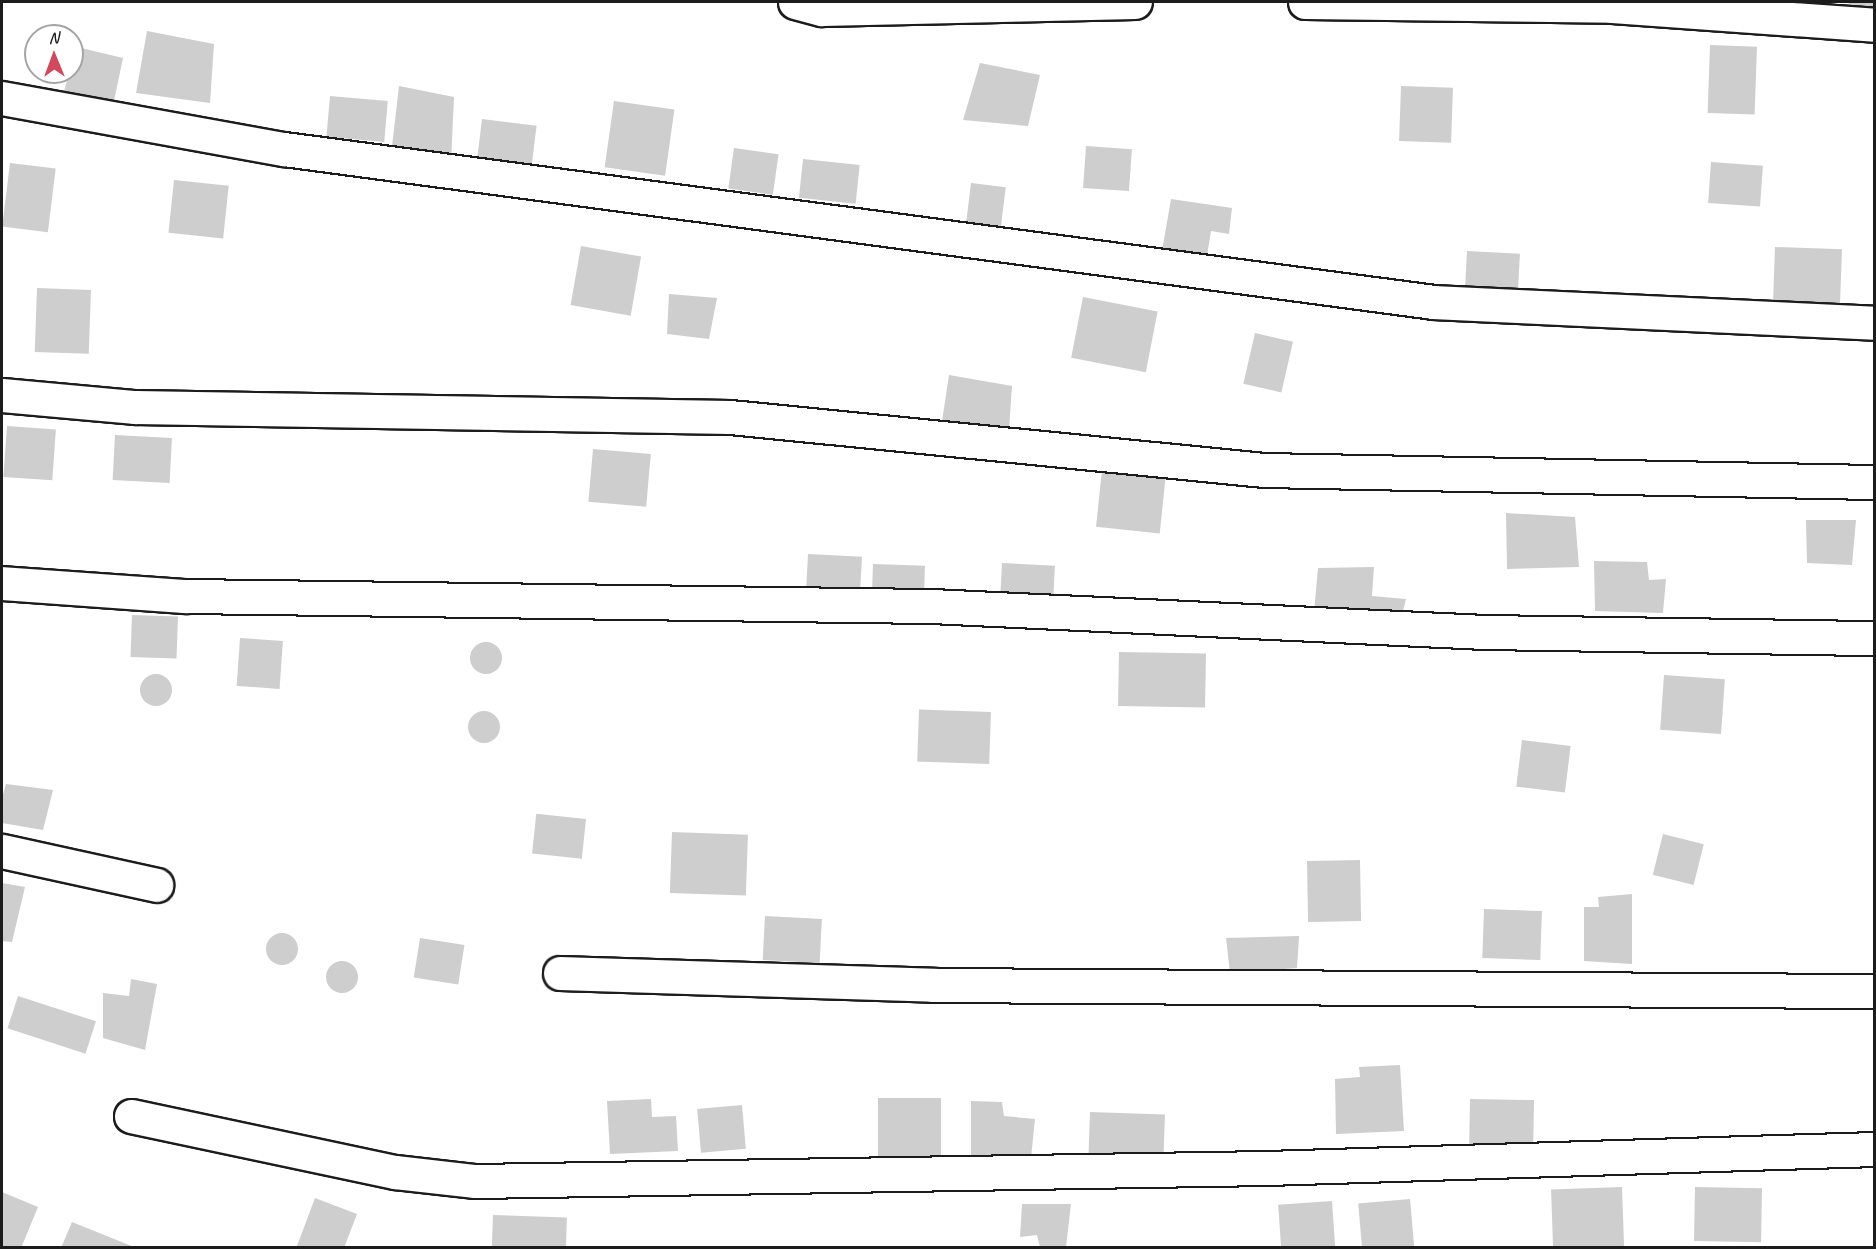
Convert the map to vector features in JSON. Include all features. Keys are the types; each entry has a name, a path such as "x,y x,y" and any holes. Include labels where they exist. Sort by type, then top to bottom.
{"street":[{"path":"795,2 822,9 1135,2"},
{"path":"1305,2 1612,6 1875,25"},
{"path":"2,98 285,149 1434,302 1875,323"},
{"path":"2,395 135,407 730,417 1264,470 1875,482"},
{"path":"2,583 185,596 931,606 1485,632 1875,638"},
{"path":"2,851 156,885"},
{"path":"560,973 933,985 1875,991"},
{"path":"131,1116 395,1172 475,1181 1256,1168 1875,1149"}],"building":[{"path":"1849,2 1874,2 1874,9 1848,8"},
{"path":"147,31 214,44 210,103 136,93"},
{"path":"1710,45 1757,47 1755,115 1708,113"},
{"path":"84,49 123,58 114,101 62,98 66,84 84,84"},
{"path":"980,63 1040,75 1028,126 963,120"},
{"path":"399,86 454,97 451,162 391,155"},
{"path":"1401,86 1453,88 1451,143 1399,141"},
{"path":"330,96 388,101 384,142 326,137"},
{"path":"614,101 674,109 665,176 605,167"},
{"path":"482,119 537,126 531,170 477,164"},
{"path":"1086,146 1132,149 1129,191 1083,188"},
{"path":"734,148 779,154 773,195 728,189"},
{"path":"803,159 860,165 856,204 799,198"},
{"path":"1711,162 1763,166 1760,207 1708,203"},
{"path":"10,163 56,169 48,232 2,227"},
{"path":"174,180 229,186 223,238 168,233"},
{"path":"971,183 1006,187 1000,232 966,228"},
{"path":"1171,199 1232,208 1229,234 1211,231 1206,262 1161,257"},
{"path":"581,246 641,257 631,316 571,305"},
{"path":"1775,247 1842,249 1840,308 1773,306"},
{"path":"1467,251 1520,254 1518,294 1465,291"},
{"path":"37,288 91,290 89,354 35,352"},
{"path":"669,294 717,298 709,339 667,334"},
{"path":"1083,297 1158,312 1146,372 1071,358"},
{"path":"1255,333 1293,342 1281,392 1243,384"},
{"path":"949,375 1012,386 1009,430 941,428"},
{"path":"7,426 56,429 52,480 3,477"},
{"path":"115,435 172,438 170,483 113,480"},
{"path":"593,449 651,454 646,507 588,502"},
{"path":"1102,470 1166,477 1160,533 1096,527"},
{"path":"1506,513 1575,517 1579,567 1507,569"},
{"path":"1806,520 1856,520 1852,565 1807,563"},
{"path":"808,554 862,557 860,597 806,594"},
{"path":"1594,561 1647,562 1649,580 1666,579 1663,613 1595,611"},
{"path":"1002,563 1055,566 1053,605 1000,602"},
{"path":"873,564 925,566 924,598 872,596"},
{"path":"1374,567 1372,596 1406,599 1401,620 1314,612 1318,568"},
{"path":"132,615 178,617 177,659 131,657"},
{"path":"240,638 283,641 280,689 237,686"},
{"path":"486,642 497,647 502,658 497,669 486,674 475,669 470,658 475,647"},
{"path":"1119,652 1206,654 1205,708 1118,706"},
{"path":"156,674 167,679 172,690 167,701 156,706 145,701 140,690 145,679"},
{"path":"1664,675 1725,679 1721,734 1660,730"},
{"path":"919,709 991,712 989,764 917,761"},
{"path":"484,711 495,716 500,727 495,738 484,743 473,738 468,727 473,716"},
{"path":"1522,740 1571,746 1565,793 1516,787"},
{"path":"6,784 53,790 43,830 2,823 2,798"},
{"path":"536,814 586,819 582,859 532,854"},
{"path":"672,832 748,835 746,896 670,893"},
{"path":"1663,834 1704,844 1694,885 1653,875"},
{"path":"1360,860 1361,921 1308,922 1307,861"},
{"path":"2,883 25,887 12,942 2,941"},
{"path":"1632,894 1632,964 1584,961 1584,907 1599,907 1598,897"},
{"path":"1484,909 1542,911 1540,960 1482,958"},
{"path":"765,916 822,919 820,963 763,960"},
{"path":"282,933 293,938 298,949 293,960 282,965 271,960 266,949 271,938"},
{"path":"1299,936 1297,968 1230,973 1226,938"},
{"path":"420,938 464,945 458,985 414,978"},
{"path":"342,961 353,966 358,977 353,988 342,993 331,988 326,977 331,966"},
{"path":"131,979 157,984 145,1050 103,1038 103,993 129,996"},
{"path":"18,996 96,1021 85,1054 7,1028"},
{"path":"1400,1065 1404,1131 1336,1134 1335,1079 1360,1077 1359,1067"},
{"path":"878,1098 941,1098 941,1160 878,1160"},
{"path":"651,1099 652,1117 676,1116 678,1151 610,1154 607,1101"},
{"path":"1470,1099 1534,1100 1533,1149 1469,1148"},
{"path":"971,1101 1002,1102 1004,1116 1035,1119 1031,1158 971,1156"},
{"path":"742,1105 746,1149 701,1153 697,1109"},
{"path":"1090,1112 1165,1115 1163,1157 1089,1154"},
{"path":"1622,1187 1624,1248 1553,1248 1551,1189"},
{"path":"1695,1187 1762,1188 1761,1242 1694,1241"},
{"path":"2,1192 38,1207 21,1248 2,1248"},
{"path":"315,1198 357,1214 344,1248 297,1246"},
{"path":"1410,1199 1414,1248 1362,1248 1358,1204"},
{"path":"1332,1201 1335,1248 1281,1248 1278,1205"},
{"path":"1022,1204 1071,1204 1066,1247 1040,1247 1037,1235 1020,1237"},
{"path":"493,1215 567,1218 566,1248 492,1248"},
{"path":"72,1222 134,1247 134,1248 61,1248"}]}
